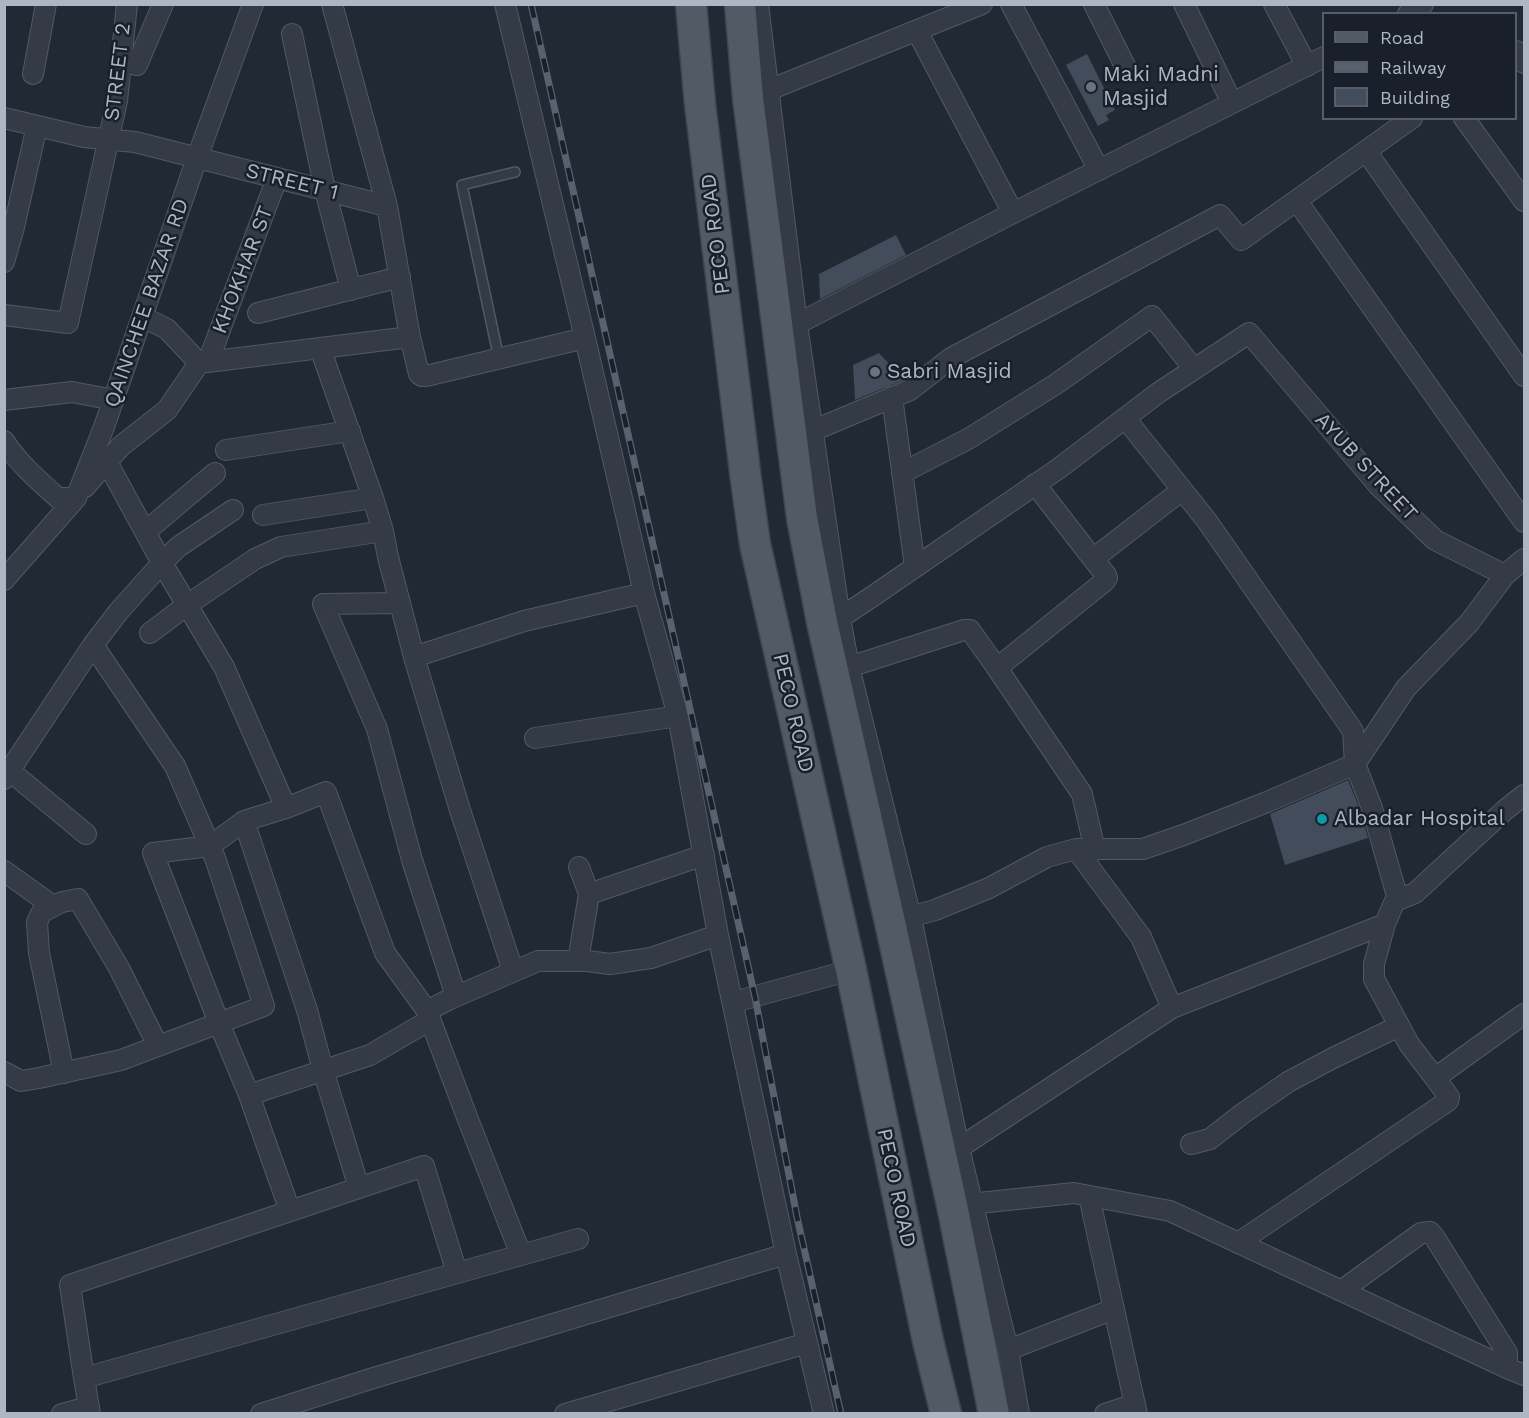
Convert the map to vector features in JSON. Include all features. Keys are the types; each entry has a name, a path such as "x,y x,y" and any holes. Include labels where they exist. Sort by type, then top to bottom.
{"main road":[{"name":"PECO ROAD","path":"691,4 700,104 755,544 851,970 928,1341 946,1413"},
{"path":"740,4 759,94 787,327 795,470 802,518 831,620 901,920 963,1204 994,1413"},
{"path":"746,480 795,470"}],"street":[{"path":"33,74 46,4"},
{"name":"STREET 2","path":"4,315 68,323 117,101 127,4"},
{"path":"122,61 137,66 163,4"},
{"name":"QAINCHEE BAZAR RD","path":"4,580 76,498 114,400 197,158 253,4"},
{"path":"332,4 387,206 410,337 419,374 422,376 585,338"},
{"path":"505,4 644,593 678,716 718,935 786,1254 824,1413"},
{"path":"758,4 759,94 982,4"},
{"path":"1011,4 1099,170"},
{"path":"1094,4 1127,70"},
{"path":"1184,4 1232,103"},
{"path":"1019,1413 1008,1350 963,1204 959,1148 901,920 849,667 831,620 812,431 787,327 1315,62 1274,4"},
{"path":"917,31 1013,213"},
{"path":"292,34 325,190 351,290"},
{"name":"STREET 1","path":"4,118 84,137 135,142 387,206"},
{"path":"812,431 910,390 951,358 1220,215 1241,240 1409,120"},
{"path":"1465,120 1524,201"},
{"path":"4,262 14,231 37,126"},
{"path":"1366,152 1524,376"},
{"name":"KHOKHAR ST","path":"76,498 121,446 167,410 203,363 277,178"},
{"path":"1297,201 1524,522"},
{"path":"258,313 400,277"},
{"path":"831,620 915,567 1194,369 1152,316 1056,384 968,440 902,473"},
{"path":"143,317 167,329 203,363 410,337"},
{"name":"AYUB STREET","path":"1194,369 1249,333 1378,485 1435,540 1518,568"},
{"path":"320,348 374,498 414,657 460,810 513,971"},
{"path":"4,400 72,392 114,400"},
{"path":"892,397 915,567"},
{"path":"1125,418 1207,521 1353,731 1355,764 1372,808 1397,896 1385,924 1374,964 1374,979 1409,1044 1449,1097 1448,1101 1238,1243"},
{"path":"226,450 350,431"},
{"path":"4,441 33,475 58,498 76,498"},
{"path":"106,462 224,667 286,808"},
{"path":"145,532 215,473"},
{"path":"997,668 1107,578 1035,484"},
{"path":"1093,559 1182,490"},
{"path":"263,515 374,498"},
{"path":"86,834 7,775 93,645 119,610 178,547 233,510"},
{"path":"150,633 255,559 281,547 383,531"},
{"path":"901,920 936,910 989,888 1047,857 1086,850 1143,849 1257,806 1355,764 1406,688 1470,623 1518,568"},
{"path":"414,657 524,621 644,593"},
{"path":"400,603 323,604 377,729 412,860 456,996"},
{"path":"849,667 970,630 1082,794 1086,850 1141,937 1172,1008"},
{"path":"4,1072 21,1081 121,1060 264,1006 210,846 175,766 93,645"},
{"path":"535,738 678,716"},
{"path":"290,1211 249,1095 153,853 210,846 244,821 326,792 385,952 428,1016 521,1255"},
{"path":"1395,902 1416,893 1524,795"},
{"path":"244,821 308,1010 323,1070 359,1188"},
{"path":"589,894 704,855"},
{"path":"578,961 589,894 579,867"},
{"path":"4,870 53,906"},
{"path":"64,1073 39,953 38,922 42,912 62,902 78,899 119,968 158,1046"},
{"path":"959,1148 1172,1008 1385,924"},
{"path":"249,1095 370,1055 456,996 538,961 610,964 651,958 718,935"},
{"path":"734,1002 851,970"},
{"path":"1435,1078 1523,1019"},
{"path":"1191,1144 1210,1139 1288,1082 1399,1026"},
{"path":"62,1413 90,1410 70,1285 424,1166 457,1273"},
{"path":"963,1204 1074,1193 1170,1211 1516,1372"},
{"path":"1089,1196 1136,1409 1105,1413"},
{"path":"1341,1291 1421,1233 1430,1232 1507,1353 1516,1372"},
{"path":"84,1378 578,1239"},
{"path":"261,1413 786,1254"},
{"path":"1008,1350 1114,1309"},
{"path":"565,1413 807,1343"}],"lane":[{"path":"499,359 462,185 515,172"}],"building":[{"name":"Maki Madni Masjid","path":"1087,54 1115,110 1106,115 1109,120 1098,126 1066,65"},
{"path":"896,235 906,255 820,299 819,274"},
{"name":"Sabri Masjid","path":"879,353 904,380 855,400 853,365"},
{"name":"Albadar Hospital","path":"1348,780 1361,812 1368,838 1285,865 1270,814"}],"railway":[{"path":"531,4 755,997 797,1217 841,1414"}],"place":[{"name":"Maki Madni Masjid","path":"1091,87"},
{"name":"Sabri Masjid","path":"875,372"},
{"name":"Albadar Hospital","path":"1322,819"}]}
